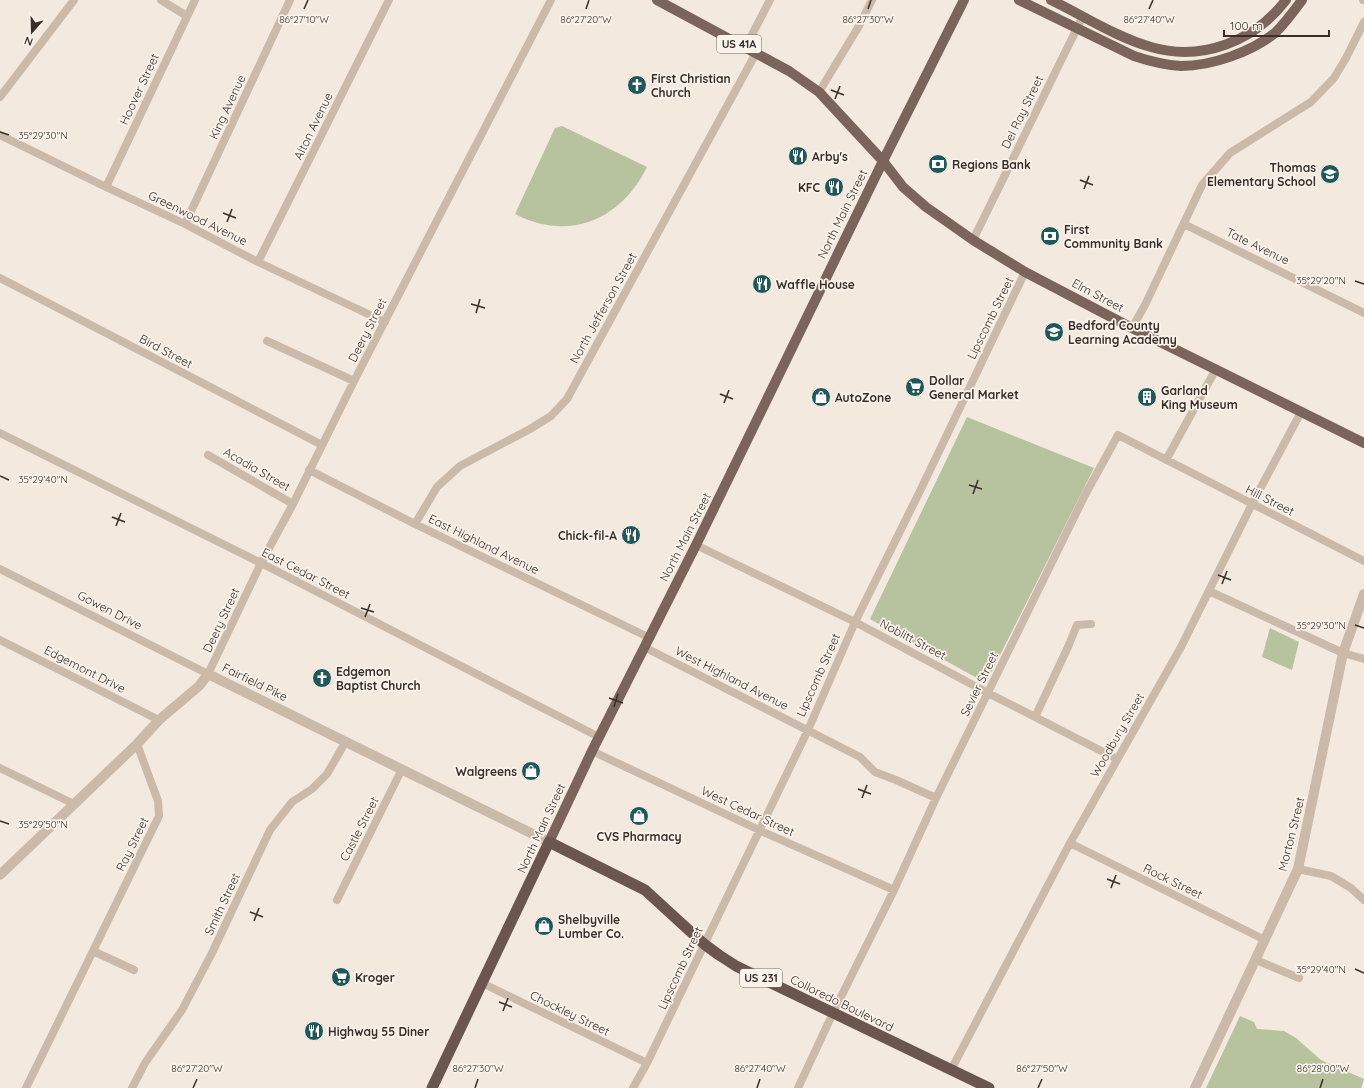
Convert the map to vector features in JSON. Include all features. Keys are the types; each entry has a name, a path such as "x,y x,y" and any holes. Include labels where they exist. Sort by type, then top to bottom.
{"highway":[{"name":"Colloredo Boulevard","path":"549,842 645,890 704,944 736,966 989,1088"},
{"name":"North Main Street","path":"432,1088 549,842"}],"main road":[{"name":"US 41A","path":"657,0 789,71 819,92 883,161"},
{"name":"North Main Street","path":"549,842 648,637 696,544 883,161 964,0"},
{"path":"1019,0 1134,56 1152,62 1183,66 1215,62 1237,54 1262,42 1283,25 1302,0"},
{"path":"1051,0 1126,38 1151,47 1181,52 1211,50 1230,44 1253,32 1275,14 1286,0"},
{"name":"Elm Street","path":"883,161 903,187 926,207 973,240 1025,272 1132,328 1364,443"}],"street":[{"path":"0,97 74,0"},
{"path":"161,0 187,16"},
{"name":"Hoover Street","path":"106,187 195,0"},
{"name":"King Avenue","path":"184,224 290,0"},
{"name":"Alton Avenue","path":"258,262 389,0"},
{"name":"Deery Street","path":"208,674 261,563 293,504 354,381 552,0"},
{"path":"745,48 770,0"},
{"path":"819,92 859,26 872,0"},
{"name":"Del Ray Street","path":"973,240 1083,16"},
{"path":"1132,328 1145,305 1202,185 1230,153 1311,102 1334,78 1364,22"},
{"name":"North Jefferson Street","path":"415,524 437,487 460,466 530,429 551,416 567,399 756,53"},
{"name":"Greenwood Avenue","path":"0,136 184,224 258,262 385,322"},
{"name":"Tate Avenue","path":"1184,224 1364,313"},
{"name":"Lipscomb Street","path":"633,1088 647,1064 808,730 855,622 920,491 1025,272"},
{"name":"Bird Street","path":"0,278 322,445"},
{"path":"267,341 354,381"},
{"path":"1166,460 1216,369"},
{"name":"Woodbury Street","path":"951,1070 1070,843 1181,648 1252,504 1301,412"},
{"name":"East Cedar Street","path":"0,433 261,563 599,737"},
{"name":"Sevier Street","path":"798,1088 833,1013 894,890 936,798 1085,495 1118,435 1166,460"},
{"name":"Acadia Street","path":"208,455 293,504"},
{"name":"Hill Street","path":"1166,460 1364,561"},
{"name":"East Highland Avenue","path":"309,470 415,524 648,637"},
{"name":"Noblitt Street","path":"696,544 855,622 988,693 1117,759"},
{"name":"Gowen Drive","path":"0,569 208,674"},
{"path":"1209,591 1343,653 1364,659"},
{"name":"Morton Street","path":"1196,1088 1298,869 1343,653 1364,594"},
{"path":"1035,717 1068,647 1077,624 1091,624"},
{"name":"Edgemont Drive","path":"0,640 160,720"},
{"name":"West Highland Avenue","path":"644,647 860,757 875,772 936,798"},
{"name":"Fairfield Pike","path":"0,875 138,744 160,720 199,686 208,674 549,842"},
{"name":"Smith Street","path":"132,1088 145,1063 182,1010 206,966 270,830 292,802 312,789 327,774 346,741"},
{"name":"Ray Street","path":"26,1088 159,816 158,801 138,744"},
{"name":"West Cedar Street","path":"592,751 759,830 894,890"},
{"path":"0,768 74,804"},
{"name":"Castle Street","path":"337,900 402,769"},
{"name":"Rock Street","path":"1070,843 1265,940"},
{"path":"1298,869 1331,876 1351,888 1364,900"},
{"path":"93,951 134,970"},
{"path":"1256,960 1299,978"},
{"name":"Chockley Street","path":"482,983 647,1064"}],"green space":[{"path":"562,126 647,167 636,185 623,201 608,213 592,221 574,225 555,226 535,222 515,214 555,128"},
{"path":"967,417 1094,468 986,683 870,619"},
{"path":"1270,628 1299,642 1292,670 1262,657"},
{"path":"1240,1016 1254,1022 1257,1029 1284,1031 1296,1038 1321,1060 1364,1079 1361,1088 1206,1088"}],"place":[{"name":"First Christian Church","path":"637,85"},
{"name":"Arby's","path":"798,156"},
{"name":"Regions Bank","path":"938,164"},
{"name":"Thomas Elementary School","path":"1330,174"},
{"name":"KFC","path":"834,187"},
{"name":"First Community Bank","path":"1050,236"},
{"name":"Waffle House","path":"762,284"},
{"name":"Bedford County Learning Academy","path":"1054,332"},
{"name":"Dollar General Market","path":"915,387"},
{"name":"AutoZone","path":"821,397"},
{"name":"Garland King Museum","path":"1147,397"},
{"name":"Chick-fil-A","path":"631,535"},
{"name":"Edgemon Baptist Church","path":"322,678"},
{"name":"Walgreens","path":"531,771"},
{"name":"CVS Pharmacy","path":"639,816"},
{"name":"Shelbyville Lumber Co.","path":"544,926"},
{"name":"Kroger","path":"341,977"},
{"name":"Highway 55 Diner","path":"314,1031"}]}
